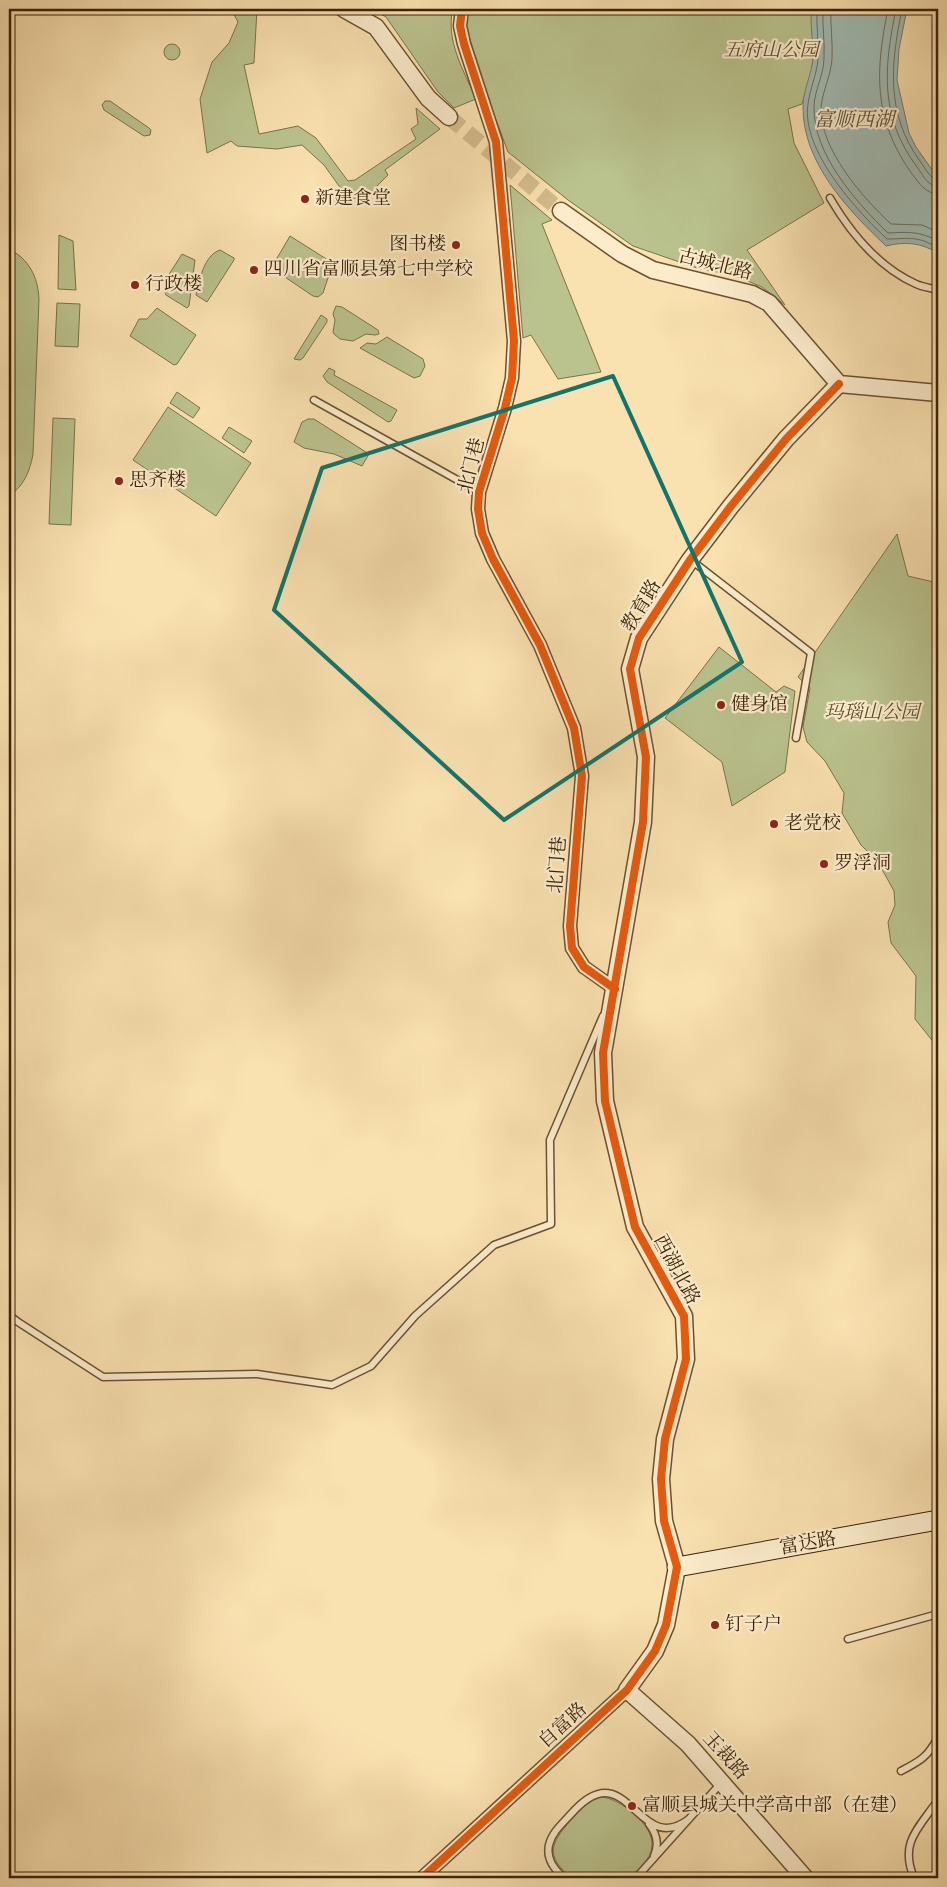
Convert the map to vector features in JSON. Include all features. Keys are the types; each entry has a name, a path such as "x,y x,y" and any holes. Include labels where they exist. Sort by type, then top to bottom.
{"main road":[{"name":"富达路","path":"677,1567 938,1520"}],"street":[{"path":"344,9 376,27 428,98 449,117"},
{"name":"北门巷","path":"462,9 460,26 464,44 496,142 514,341 512,378 478,492 478,509 482,533 493,558 540,645 574,728 582,776 570,926 572,948 584,967 615,989"},
{"name":"古城北路","path":"561,211 622,254 653,270 752,294 769,303 839,384"},
{"path":"839,384 938,393"},
{"name":"教育路","path":"615,989 643,822 646,756 630,669 639,638 690,560 731,506 786,439 839,384"},
{"name":"西湖北路","path":"615,989 603,1053 606,1101 634,1227 684,1316 686,1359 665,1439 661,1479 664,1521 677,1567"},
{"name":"自富路","path":"422,1878 627,1690 655,1651 666,1625 677,1567"},
{"name":"玉裁路","path":"627,1690 688,1744 805,1878"}],"lane":[{"path":"830,198 841,217 864,246 894,271 916,285 938,290"},
{"path":"314,400 478,492"},
{"path":"690,560 812,654 796,738"},
{"path":"9,1314 18,1322 103,1377 257,1374 332,1385 371,1366 415,1316 494,1245 551,1224 550,1140 615,989"},
{"path":"848,1639 938,1614"},
{"path":"901,1771 923,1759 931,1751 938,1737"},
{"path":"636,1878 722,1782"},
{"path":"564,1878 554,1869 550,1859 550,1842 556,1830 586,1798 597,1793 615,1795 624,1800 649,1822 659,1827 669,1828 678,1826 689,1819"},
{"path":"914,1878 908,1852 909,1841 938,1800"},
{"path":"649,1822 655,1832 657,1842 656,1850 650,1862"}],"highlighted area":[{"path":"613,376 742,662 504,820 274,610 322,468"}],"green space":[{"path":"231,9 257,9 254,63 244,65 259,134 298,126 316,138 348,181 355,180 416,139 411,129 418,124 416,108 440,129 385,170 388,175 363,200 347,197 347,192 339,186 324,165 302,145 277,149 237,146 231,141 207,153 200,99 212,62 229,43 238,22"},
{"path":"372,9 453,9 451,21 454,44 461,66 476,99 454,108 438,92 386,17"},
{"name":"五府山公园","path":"469,9 812,9 813,63 811,75 802,104 788,109 794,143 824,203 747,250 785,305 762,287 733,275 697,268 633,246 568,200 508,152 467,30 466,19"},
{"path":"169,44 175,44 180,49 178,58 169,60 164,55 164,49"},
{"path":"105,101 110,101 149,128 151,130 150,135 144,136 104,110 102,105"},
{"path":"510,185 552,220 542,224 601,372 558,379 531,335 523,338"},
{"path":"59,235 73,241 76,290 58,289"},
{"path":"290,236 328,260 331,268 330,272 323,293 318,297 313,296 273,269 273,265"},
{"path":"9,249 27,263 37,283 39,299 33,454 26,478 19,488 9,496"},
{"path":"220,250 234,258 234,260 207,302 196,295 199,283 206,263 214,253"},
{"path":"182,254 195,260 189,306 187,308 165,293 169,286 166,279"},
{"path":"57,303 80,304 78,347 55,346"},
{"path":"336,306 342,307 378,330 379,334 366,334 353,341 340,339 333,332 335,320 333,314"},
{"path":"157,308 196,335 177,364 174,365 130,336 139,319 147,319"},
{"path":"321,315 327,319 327,322 303,358 300,360 294,359"},
{"path":"387,337 423,359 425,366 420,376 414,378 360,348 367,343 376,344"},
{"path":"329,368 335,371 334,375 397,410 391,421 388,422 327,382 323,376"},
{"path":"177,392 200,408 193,418 170,403"},
{"path":"168,407 251,463 216,516 133,460"},
{"path":"53,418 75,419 71,525 49,524"},
{"path":"314,419 369,454 362,466 334,454 304,448 294,442 302,422"},
{"path":"229,427 252,441 244,453 222,438"},
{"name":"玛瑙山公园","path":"897,534 908,576 938,583 938,1042 935,1044 915,1019 916,976 891,943 888,922 895,905 894,891 878,862 861,845 842,813 844,793 825,761 807,742 803,727 810,688 798,677"},
{"path":"719,647 776,692 784,686 795,691 785,772 732,806 722,762 665,718"},
{"path":"601,1797 626,1807 642,1822 651,1838 651,1851 644,1864 630,1878 571,1878 557,1863 553,1849 555,1843 564,1828 581,1809 588,1803"}],"water":[{"name":"富顺西湖","path":"812,9 907,9 899,49 897,80 909,133 916,147 938,178 938,253 926,247 913,244 886,246 843,201 819,165 810,146 805,127 803,106 813,58"}],"tunnel":[{"path":"449,117 561,211"}],"cycle path":[{"path":"462,9 460,26 464,44 496,142 514,341 512,378 505,408 479,492 478,509 482,533 493,559 540,645 574,728 582,776 570,926 572,948 584,967 615,989"},
{"path":"422,1878 627,1690 655,1651 666,1625 677,1567 664,1521 661,1479 665,1439 686,1359 684,1316 635,1227 605,1101 603,1053 643,822 646,757 630,669 639,638 690,560 786,439 839,384"}],"place":[{"name":"新建食堂","path":"305,199"},
{"name":"图书楼","path":"456,245"},
{"name":"四川省富顺县第七中学校","path":"254,270"},
{"name":"行政楼","path":"135,285"},
{"name":"思齐楼","path":"119,481"},
{"name":"健身馆","path":"721,705"},
{"name":"老党校","path":"774,824"},
{"name":"罗浮洞","path":"824,864"},
{"name":"钉子户","path":"715,1625"},
{"name":"富顺县城关中学高中部（在建）","path":"632,1806"}]}
